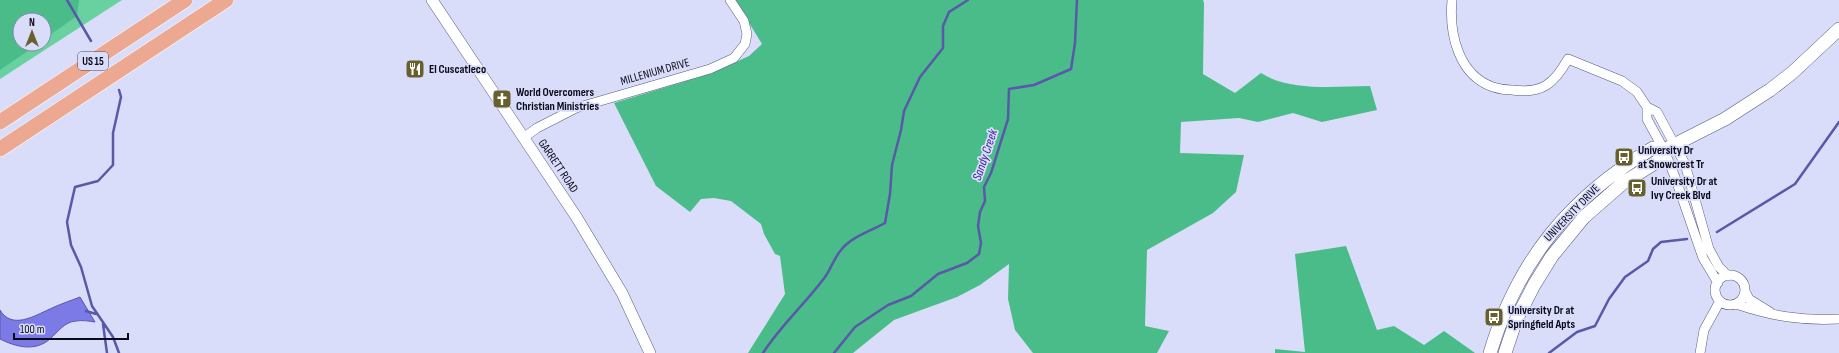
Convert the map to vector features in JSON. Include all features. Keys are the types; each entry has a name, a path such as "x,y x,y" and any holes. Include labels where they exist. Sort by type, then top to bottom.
{"highway":[{"name":"US 15","path":"0,122 186,0"},
{"name":"US 15","path":"0,149 226,0"}],"main road":[{"name":"UNIVERSITY DRIVE","path":"1505,353 1516,320 1526,298 1552,256 1584,217 1624,182 1658,161 1670,148 1725,119 1770,90 1792,73 1839,29"},
{"name":"UNIVERSITY DRIVE","path":"1490,353 1501,319 1521,279 1542,244 1560,222 1591,191 1620,168 1652,148 1670,148"}],"street":[{"name":"GARRETT ROAD","path":"432,0 523,138 554,182 610,273 626,302 650,353"},
{"name":"MILLENIUM DRIVE","path":"523,138 536,128 576,108 710,69 734,58 745,44 747,34 744,21 730,0"},
{"path":"1452,0 1450,18 1454,39 1460,57 1469,71 1481,81 1494,88 1526,91 1549,85 1559,74 1568,59 1622,81 1637,92 1647,107 1647,119 1687,170 1709,249 1719,267 1728,276 1740,280 1749,299 1776,315"},
{"path":"1670,148 1676,177 1704,258 1718,283"},
{"path":"1728,276 1720,279 1716,290 1720,301 1728,305 1736,304 1761,313 1776,315 1808,319 1839,319"},
{"path":"1736,304 1742,299 1745,291"},
{"path":"1700,353 1704,330 1720,301"}],"green space":[{"path":"0,0 122,0 52,45 52,12 12,12 12,52 42,52 0,79"},
{"path":"0,0 79,0 77,16 52,33 52,12 12,12 12,52 26,52 0,70"},
{"path":"735,0 1203,0 1203,74 1235,93 1261,73 1286,83 1314,87 1370,86 1377,110 1322,122 1293,113 1258,122 1239,118 1181,122 1180,153 1244,155 1236,192 1213,213 1147,250 1145,326 1169,331 1157,353 1033,353 1015,330 1008,299 1009,264 980,285 957,297 894,320 853,353 748,353 785,294 780,256 775,254 764,234 761,224 731,201 714,198 701,199 690,212 656,186 614,103 709,74 749,56 762,44"},
{"path":"1346,246 1377,330 1394,326 1424,345 1444,331 1475,353 1275,353 1275,349 1305,352 1295,254"}],"shaded area":[{"path":"80,297 95,322 81,321 68,323 50,339 38,346 19,346 0,339 0,310 5,316 11,319 24,320"}],"waterway":[{"path":"67,0 91,41"},
{"path":"763,353 777,333 825,277 836,256 845,245 885,223 890,194 892,165 904,111 920,77 943,48 943,26 949,12 968,0"},
{"name":"Sandy Creek","path":"834,353 855,327 888,305 911,296 938,274 967,263 979,254 981,243 978,226 980,212 985,201 984,187 991,173 1008,119 1009,89 1034,85 1071,69 1075,43 1077,0"},
{"path":"119,90 121,97 113,133 113,165 98,181 75,187 67,222 71,245 81,267 92,306 113,337 119,353"},
{"path":"1717,232 1795,184 1839,122"},
{"path":"1549,353 1577,332 1595,326 1609,299 1625,277 1648,261 1653,249 1661,242 1687,239"},
{"path":"86,311 96,314"},
{"path":"103,324 107,353"}],"place":[{"name":"El Cuscatleco","path":"415,69"},
{"name":"World Overcomers Christian Ministries","path":"502,99"},
{"name":"University Dr at Snowcrest Tr","path":"1624,157"},
{"name":"University Dr at Ivy Creek Blvd","path":"1637,188"},
{"name":"University Dr at Springfield Apts","path":"1494,317"}]}
